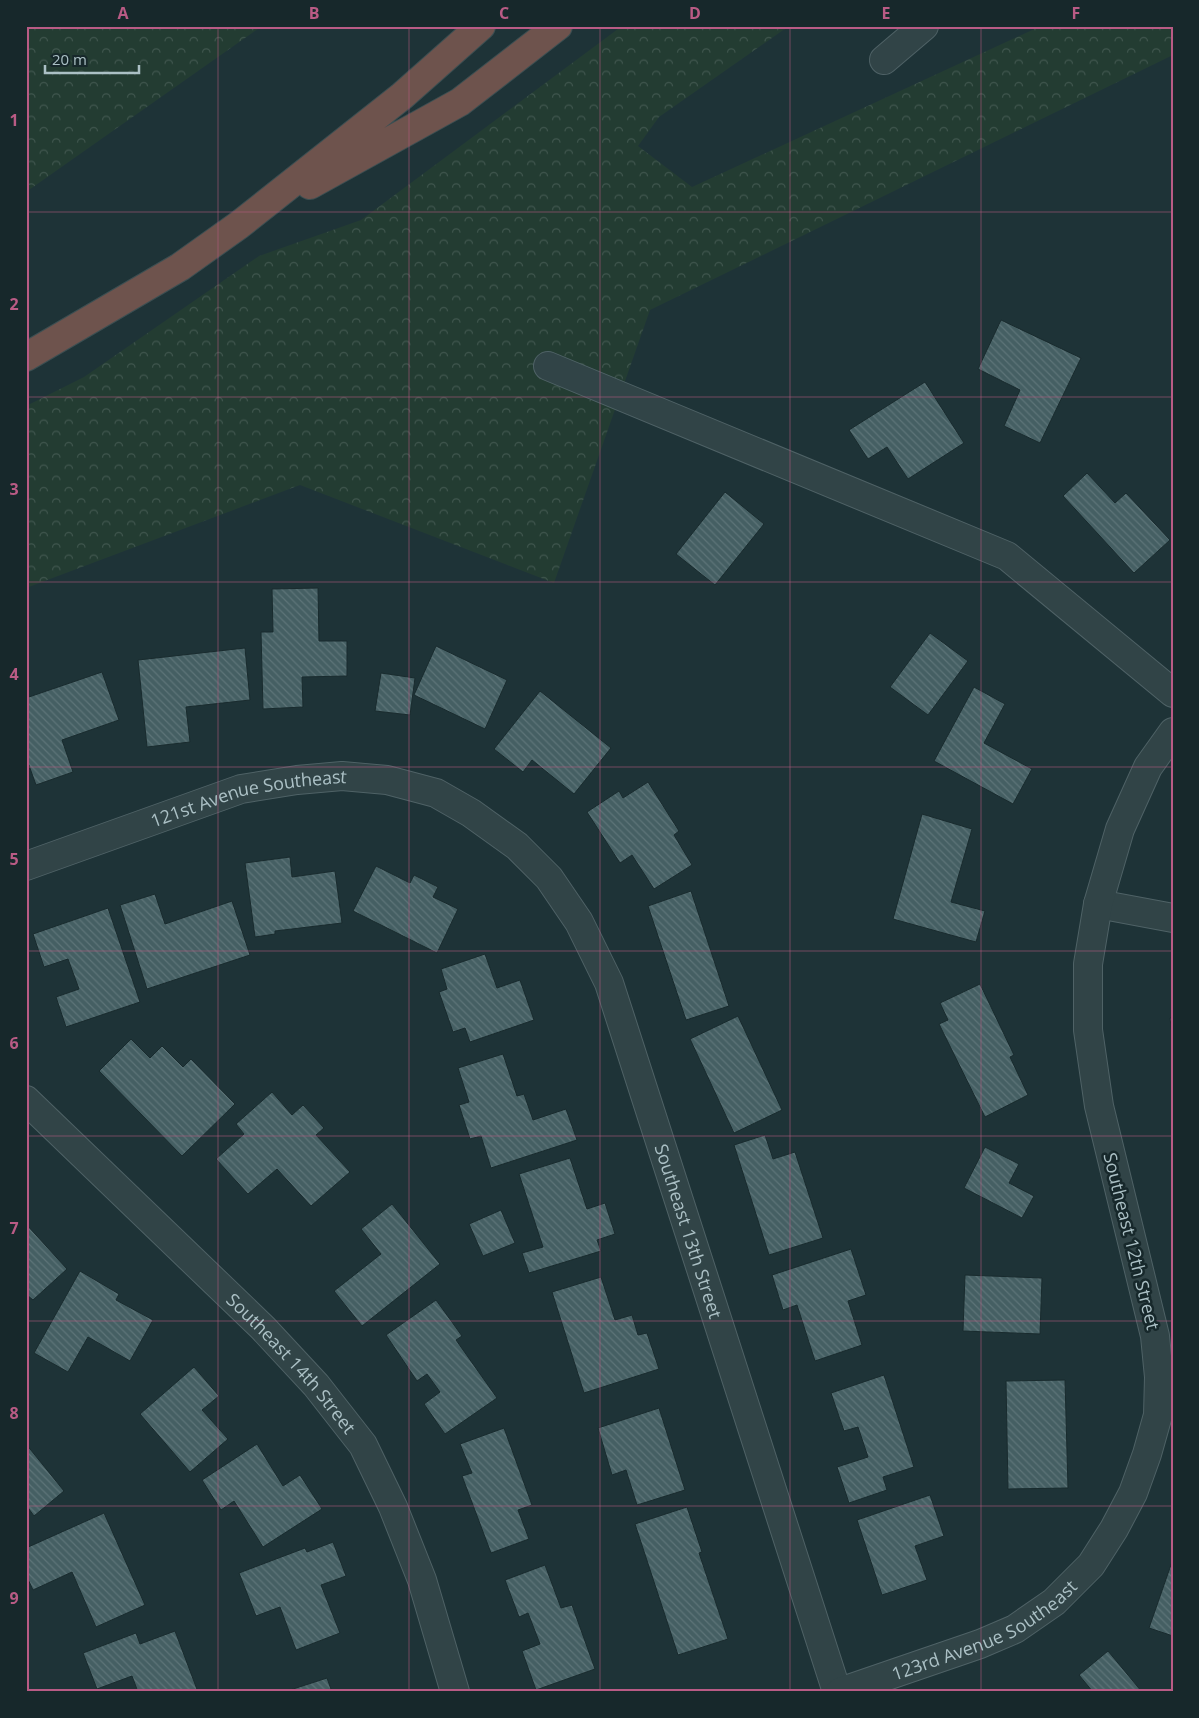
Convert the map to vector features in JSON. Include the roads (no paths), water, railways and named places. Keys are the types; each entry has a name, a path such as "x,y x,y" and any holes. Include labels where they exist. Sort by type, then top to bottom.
{"highway":[{"path":"26,357 180,267 239,224 402,96 481,26"},
{"path":"239,224 460,102 558,26"}],"street":[{"path":"884,60 924,26"},
{"path":"548,366 1007,556 1173,693"},
{"path":"1173,732 1148,767 1120,829 1098,904 1173,918"},
{"name":"121st Avenue Southeast","path":"26,866 241,789 297,780 342,776 387,780 436,793 471,813"},
{"name":"Southeast 13th Street","path":"471,813 516,846 549,878 579,922 609,983 839,1692"},
{"name":"Southeast 12th Street","path":"1091,1565 1114,1529 1133,1493 1158,1415 1160,1377 1155,1336 1099,1106 1088,1030 1088,964 1098,904"},
{"name":"Southeast 14th Street","path":"26,1100 262,1328 316,1385 363,1445 393,1507 422,1580 456,1692"},
{"name":"123rd Avenue Southeast","path":"839,1692 980,1644 1015,1628 1054,1602 1091,1565"}]}
